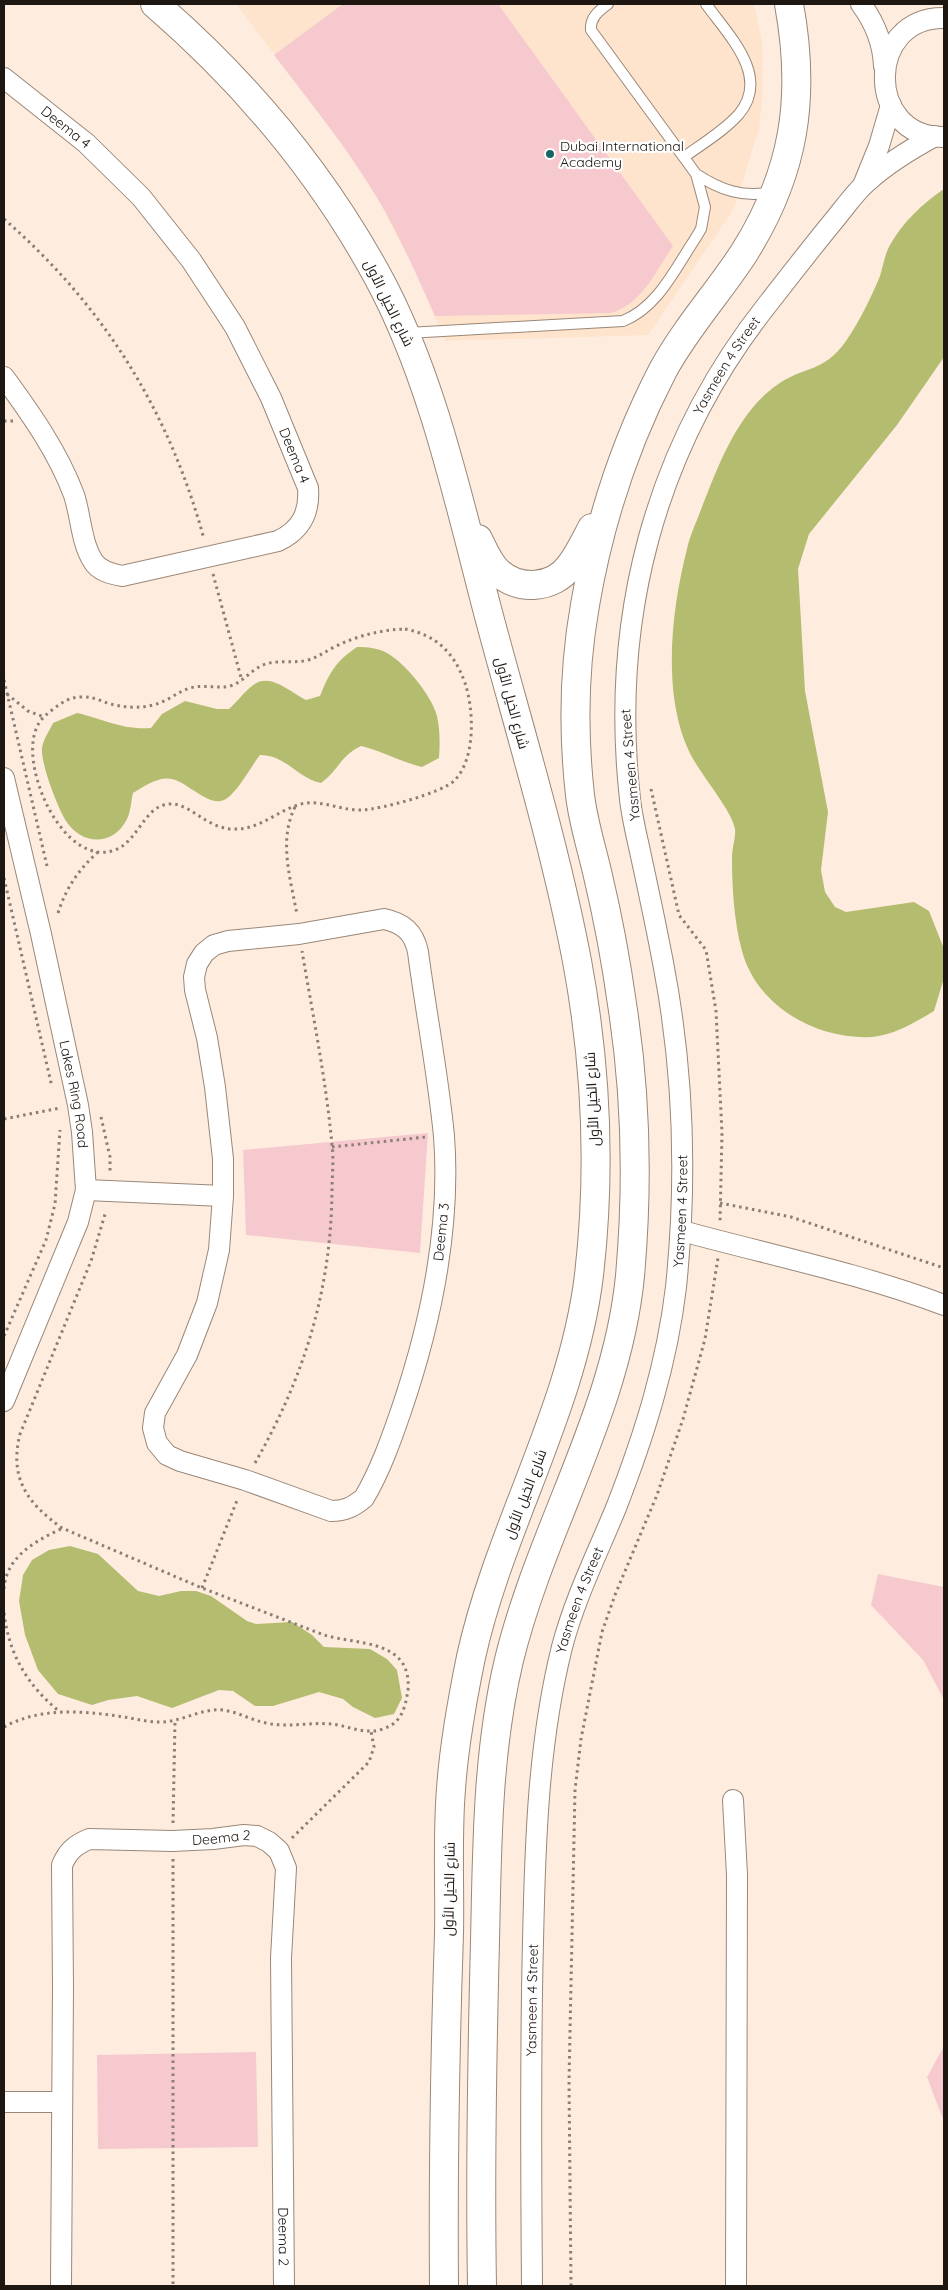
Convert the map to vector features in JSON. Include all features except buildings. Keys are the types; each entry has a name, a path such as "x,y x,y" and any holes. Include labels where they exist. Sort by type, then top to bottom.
{"main road":[{"name":"شارع الخيل الأول","path":"155,4 225,67 267,115 307,166 344,219 377,275 406,333 425,388 458,499 539,807 577,961 591,1066 595,1171 588,1277 579,1329 566,1381 550,1431 521,1501 495,1572 473,1650 457,1725 450,1795 444,2152 444,2286"},
{"path":"482,2286 482,2029 488,1794 494,1736 510,1658 532,1583 606,1388 620,1335 629,1281 634,1172 629,1062 614,954 580,800 576,738 577,675 583,613 595,551 611,491 635,427 667,363 746,250 777,191 791,144 798,95 797,46 789,4"},
{"path":"458,499 488,558 497,571 510,581 526,585 542,584 558,578 570,567 611,491"}],"street":[{"path":"861,4 870,16 878,33 883,50 885,88 891,105 902,120 917,131 939,137"},
{"path":"884,69 890,50 901,35 917,23 935,18 944,18"},
{"name":"Deema 4","path":"4,78 86,144 142,197 191,260 235,327 271,398 304,473 309,503 300,526 290,535 278,541 122,576 107,573 94,564 86,550 74,496 59,460 10,398 4,377"},
{"path":"863,185 879,146 891,105"},
{"path":"863,185 897,159 939,137"},
{"name":"Yasmeen 4 Street","path":"532,2286 531,2021 534,1900 540,1781 548,1711 563,1643 586,1577 644,1433 665,1359 675,1296 682,1231 684,1145 678,1058 665,971 629,792 623,712 629,632 644,554 668,477 701,405 742,336 863,185"},
{"name":"Lakes Ring Road","path":"4,778 41,934 78,1105 86,1190 78,1222 68,1250 4,1401"},
{"name":"Deema 3","path":"384,919 395,921 405,927 411,934 418,952 444,1135 445,1182 442,1229 430,1310 406,1397 395,1428 367,1492 355,1506 343,1511 331,1511 245,1480 180,1461 167,1455 157,1443 153,1428 155,1413 187,1356 207,1303 219,1250 223,1196 222,1158 215,1087 195,990 194,977 197,964 204,953 214,945 228,941 300,934 384,919"},
{"path":"86,1190 223,1196"},
{"path":"682,1231 848,1273 903,1289 944,1305"},
{"path":"733,1800 737,1875 736,2286"},
{"name":"Deema 2","path":"61,2286 62,1865 67,1853 76,1844 89,1839 173,1841 244,1835 257,1836 270,1842 279,1851 286,1868 281,1958 284,2286"},
{"path":"4,2102 62,2102"}],"lane":[{"path":"406,333 610,323 635,316 654,300 701,229 705,207 696,174 591,30 594,16 608,4"},
{"path":"684,157 727,125 744,107 750,91 751,74 742,54 706,4"},
{"path":"696,174 712,185 728,191 761,194 777,191"}],"path":[{"path":"4,219 39,250 105,326 133,369 157,413 178,459 195,507 242,680"},
{"path":"405,629 421,632 435,640 447,651 463,679 472,716 468,753 461,770 451,783 437,790 364,810 347,810 314,803 304,803 263,823 249,828 234,830 220,828 206,822 184,806 172,804 161,806 151,813 126,844 113,851 98,852 68,836 47,809 32,751 37,726 44,717 61,702 86,696 113,705 142,707 156,705 181,691 194,687 219,688 231,686 262,665 276,662 300,662 312,659 371,633 405,629"},
{"path":"4,680 49,875"},
{"path":"7,694 28,711 44,717"},
{"path":"572,2286 569,2062 575,1790 581,1738 602,1632 615,1595 657,1495 683,1419 705,1339 719,1241 722,1133 716,1010 706,950 679,915 650,788 629,792"},
{"path":"202,1588 245,1480 274,1428 297,1375 316,1319 328,1262 332,1147 286,845 289,819 294,807"},
{"path":"58,913 62,898 73,879 98,852"},
{"path":"4,878 53,1090"},
{"path":"56,903 60,922"},
{"path":"55,1099 58,1116"},
{"path":"4,1119 78,1105"},
{"path":"4,1727 27,1717 60,1712 107,1715 160,1722 174,1721 211,1710 224,1710 282,1726 331,1724 371,1731 394,1723 404,1709 408,1680 406,1668 399,1658 378,1646 324,1635 202,1588 62,1528 41,1512 21,1485 16,1468 15,1451 20,1434 94,1252 110,1190 110,1157 100,1108"},
{"path":"4,1336 46,1240 55,1204 59,1124"},
{"path":"332,1147 444,1135"},
{"path":"720,1204 791,1217 944,1268"},
{"path":"4,1589 11,1566 24,1550 41,1538 62,1528"},
{"path":"4,1613 11,1647 19,1666 39,1694 60,1712"},
{"path":"173,2286 174,1721"},
{"path":"279,1851 369,1762 374,1747 371,1731"}],"shaded area":[{"name":"Dubai International Academy","path":"236,4 754,4 762,42 763,90 759,129 737,200 731,213 648,335 445,341 414,268 377,197 335,133"},
{"name":"Dubai International Academy","path":"343,4 498,4 673,246 640,294 622,309 611,313 435,316 400,240 376,196 340,142 274,55"},
{"path":"944,189 944,357 897,425 809,534 798,569 805,691 828,812 821,870 825,892 835,907 846,912 914,902 929,911 944,949 944,978 934,1011 912,1024 888,1034 872,1037 851,1036 831,1033 811,1026 792,1016 775,1004 750,971 739,940 734,904 732,857 735,829 728,813 692,757 682,734 676,709 673,682 673,627 681,573 690,538 731,440 751,409 763,396 787,379 830,359 838,351 851,334 869,301 880,276 885,256 895,237 914,214"},
{"path":"357,647 373,648 387,653 402,664 424,690 437,716 439,726 439,758 422,767 361,746 348,754 321,783 305,777 277,759 260,755 239,786 224,800 212,800 178,781 167,778 152,782 133,793 127,819 121,828 106,838 98,840 80,835 66,821 51,787 42,752 46,737 53,723 77,713 122,726 151,728 162,714 185,701 217,709 229,709 252,686 265,681 279,684 306,700 320,696 334,668"},
{"path":"428,1133 420,1253 246,1235 243,1150"},
{"path":"70,1546 98,1554 138,1591 159,1596 181,1591 196,1591 211,1596 247,1621 256,1624 292,1622 312,1635 324,1647 370,1649 387,1659 397,1670 402,1698 394,1714 375,1718 353,1707 343,1699 319,1692 273,1706 255,1706 233,1691 219,1690 172,1708 137,1696 108,1700 92,1705 58,1694 38,1670 25,1635 19,1601 23,1575 32,1560 49,1550"},
{"path":"878,1574 944,1587 944,1700 923,1660 871,1605"},
{"path":"944,2046 944,2122 927,2077"},
{"path":"256,2052 258,2147 98,2149 97,2055"}],"place":[{"name":"Dubai International Academy","path":"550,154"}]}
